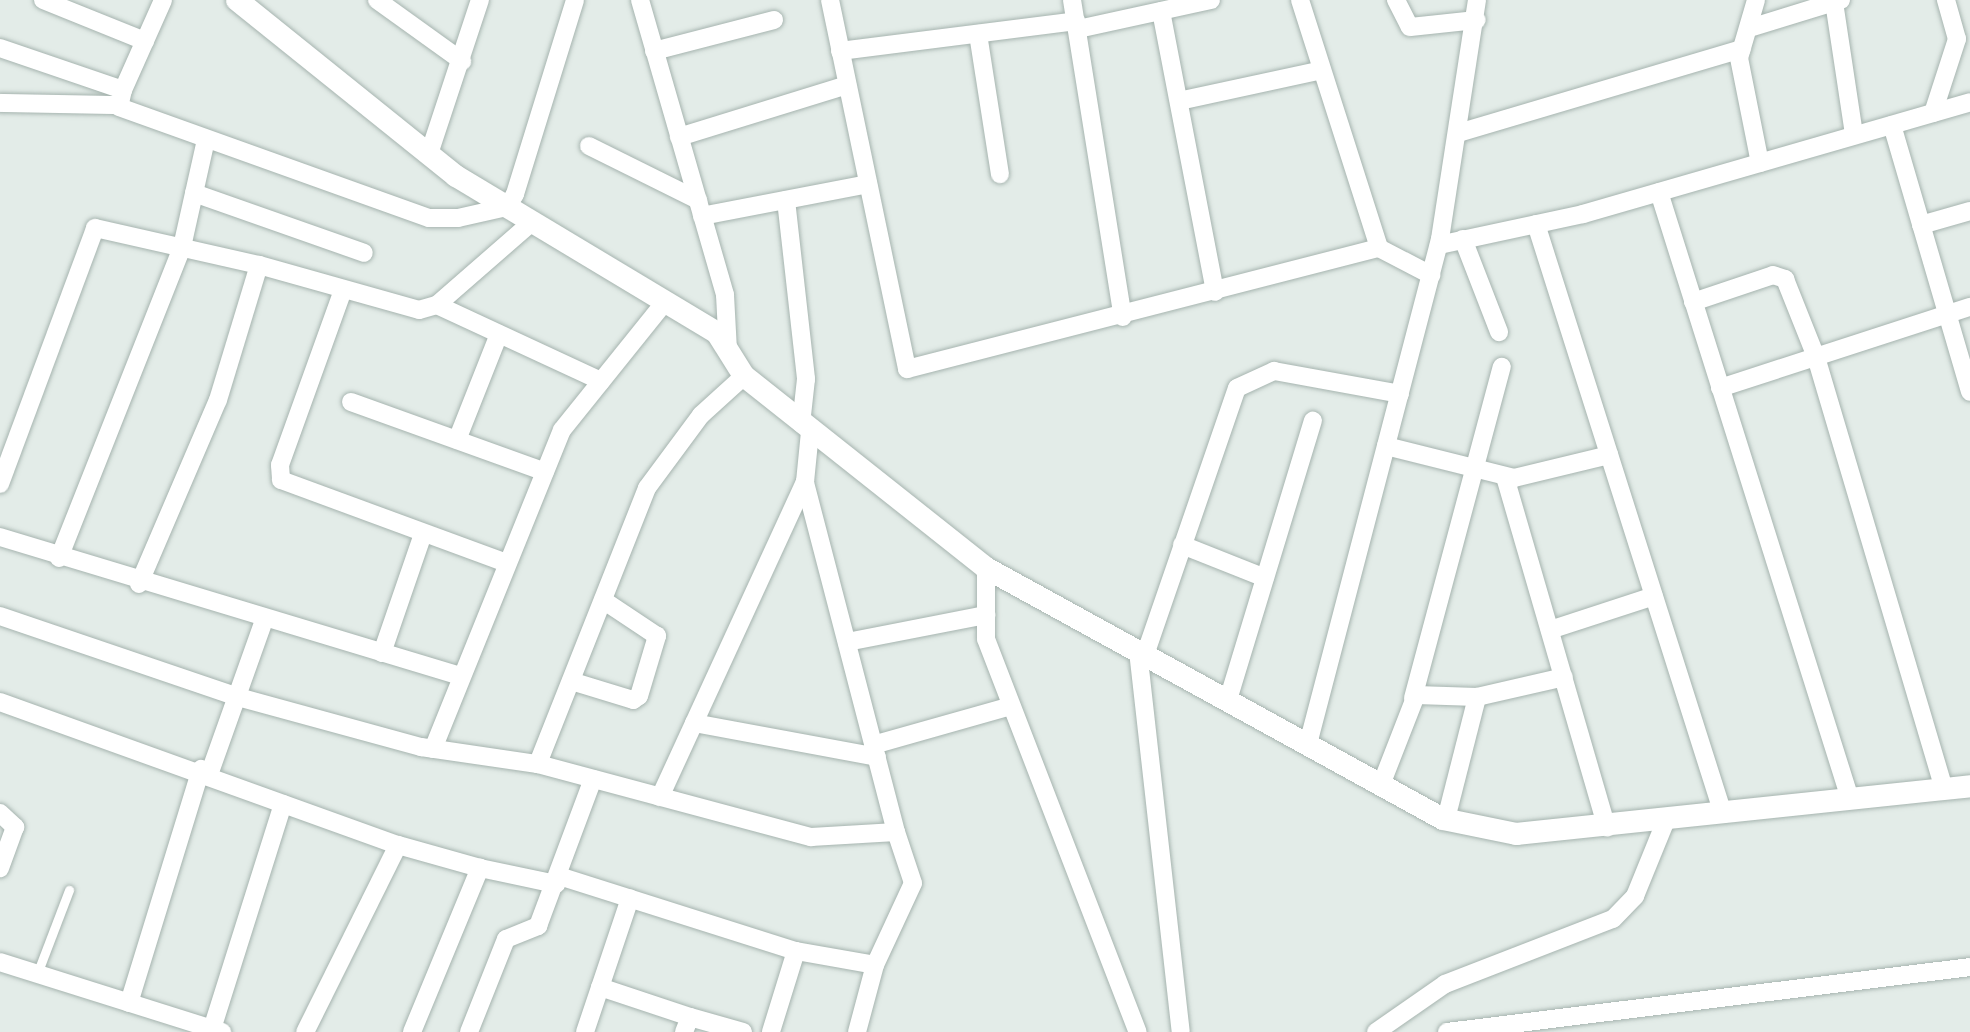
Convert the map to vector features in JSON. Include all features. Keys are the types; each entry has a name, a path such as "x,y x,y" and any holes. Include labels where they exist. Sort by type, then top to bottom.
{"street":[{"path":"43,0 145,41"},
{"path":"120,98 163,0"},
{"path":"237,0 429,154 507,207 717,333 744,376 805,428 986,568 1446,819 1516,834 1607,827 1970,786"},
{"path":"377,0 396,6 462,61"},
{"path":"429,154 480,0"},
{"path":"507,207 536,138 575,0"},
{"path":"640,0 725,295 728,350"},
{"path":"830,0 907,369 1123,317 1379,248 1431,275"},
{"path":"1072,0 1123,317"},
{"path":"840,51 1077,25 1211,0"},
{"path":"1300,0 1379,248"},
{"path":"1396,0 1410,27 1477,20"},
{"path":"1308,744 1439,245 1477,20 1477,0"},
{"path":"1756,0 1753,27 1742,49 1760,163"},
{"path":"1933,113 1957,39 1946,0"},
{"path":"1753,27 1837,1 1854,135"},
{"path":"1161,11 1215,292"},
{"path":"654,51 774,20"},
{"path":"978,34 1000,174"},
{"path":"0,48 120,98 206,140 439,220 507,207"},
{"path":"1458,133 1742,49"},
{"path":"1179,101 1322,70"},
{"path":"679,137 847,85"},
{"path":"0,103 120,98"},
{"path":"1439,245 1659,192 1970,102"},
{"path":"1892,125 1970,392"},
{"path":"59,558 182,247 206,140"},
{"path":"589,146 700,208 786,200 868,184"},
{"path":"1659,192 1850,799"},
{"path":"194,193 364,253"},
{"path":"786,200 806,379 805,482 896,832 913,883 875,965 857,1032"},
{"path":"1921,225 1970,211"},
{"path":"0,484 95,228 259,265 419,310 437,305 532,222"},
{"path":"1536,224 1723,814"},
{"path":"1463,239 1499,332"},
{"path":"139,584 218,400 259,265"},
{"path":"1693,302 1782,276 1816,357 1944,789"},
{"path":"343,290 281,480 506,563"},
{"path":"433,749 457,675 562,430 665,302"},
{"path":"437,305 601,381"},
{"path":"1720,388 1970,307"},
{"path":"457,440 499,334"},
{"path":"1381,785 1413,698 1477,470 1502,367"},
{"path":"1181,1032 1142,653 1237,388 1246,378 1274,371 1400,394"},
{"path":"538,764 647,488 701,415 744,376"},
{"path":"351,402 545,472"},
{"path":"1228,700 1313,421"},
{"path":"1386,446 1505,477 1609,455"},
{"path":"1505,477 1607,827"},
{"path":"660,797 805,482"},
{"path":"382,653 423,534"},
{"path":"0,537 139,584 457,675"},
{"path":"1182,545 1265,578"},
{"path":"986,568 986,639 1138,1032"},
{"path":"1550,630 1654,596"},
{"path":"571,681 633,700 639,696 657,636 603,600"},
{"path":"847,642 986,615"},
{"path":"0,616 238,697 433,749 538,764 811,837 896,832"},
{"path":"129,1003 206,770 238,697 264,620"},
{"path":"1413,698 1429,692 1477,697 1564,677"},
{"path":"1446,819 1477,697"},
{"path":"0,702 206,770 283,804 398,845 480,868 558,880 630,898 796,951 875,965"},
{"path":"694,723 875,751 1011,706"},
{"path":"469,1032 506,939 538,926 558,880 593,779"},
{"path":"0,962 217,1031 283,804"},
{"path":"0,813 15,827 0,868"},
{"path":"1376,1032 1445,984 1613,919 1635,896 1666,820"},
{"path":"305,1032 398,845"},
{"path":"412,1032 480,868"},
{"path":"585,1032 630,898"},
{"path":"771,1032 796,951"},
{"path":"1447,1032 1970,967"},
{"path":"600,987 687,1025 743,1032"}],"lane":[{"path":"37,974 69,890"}]}
